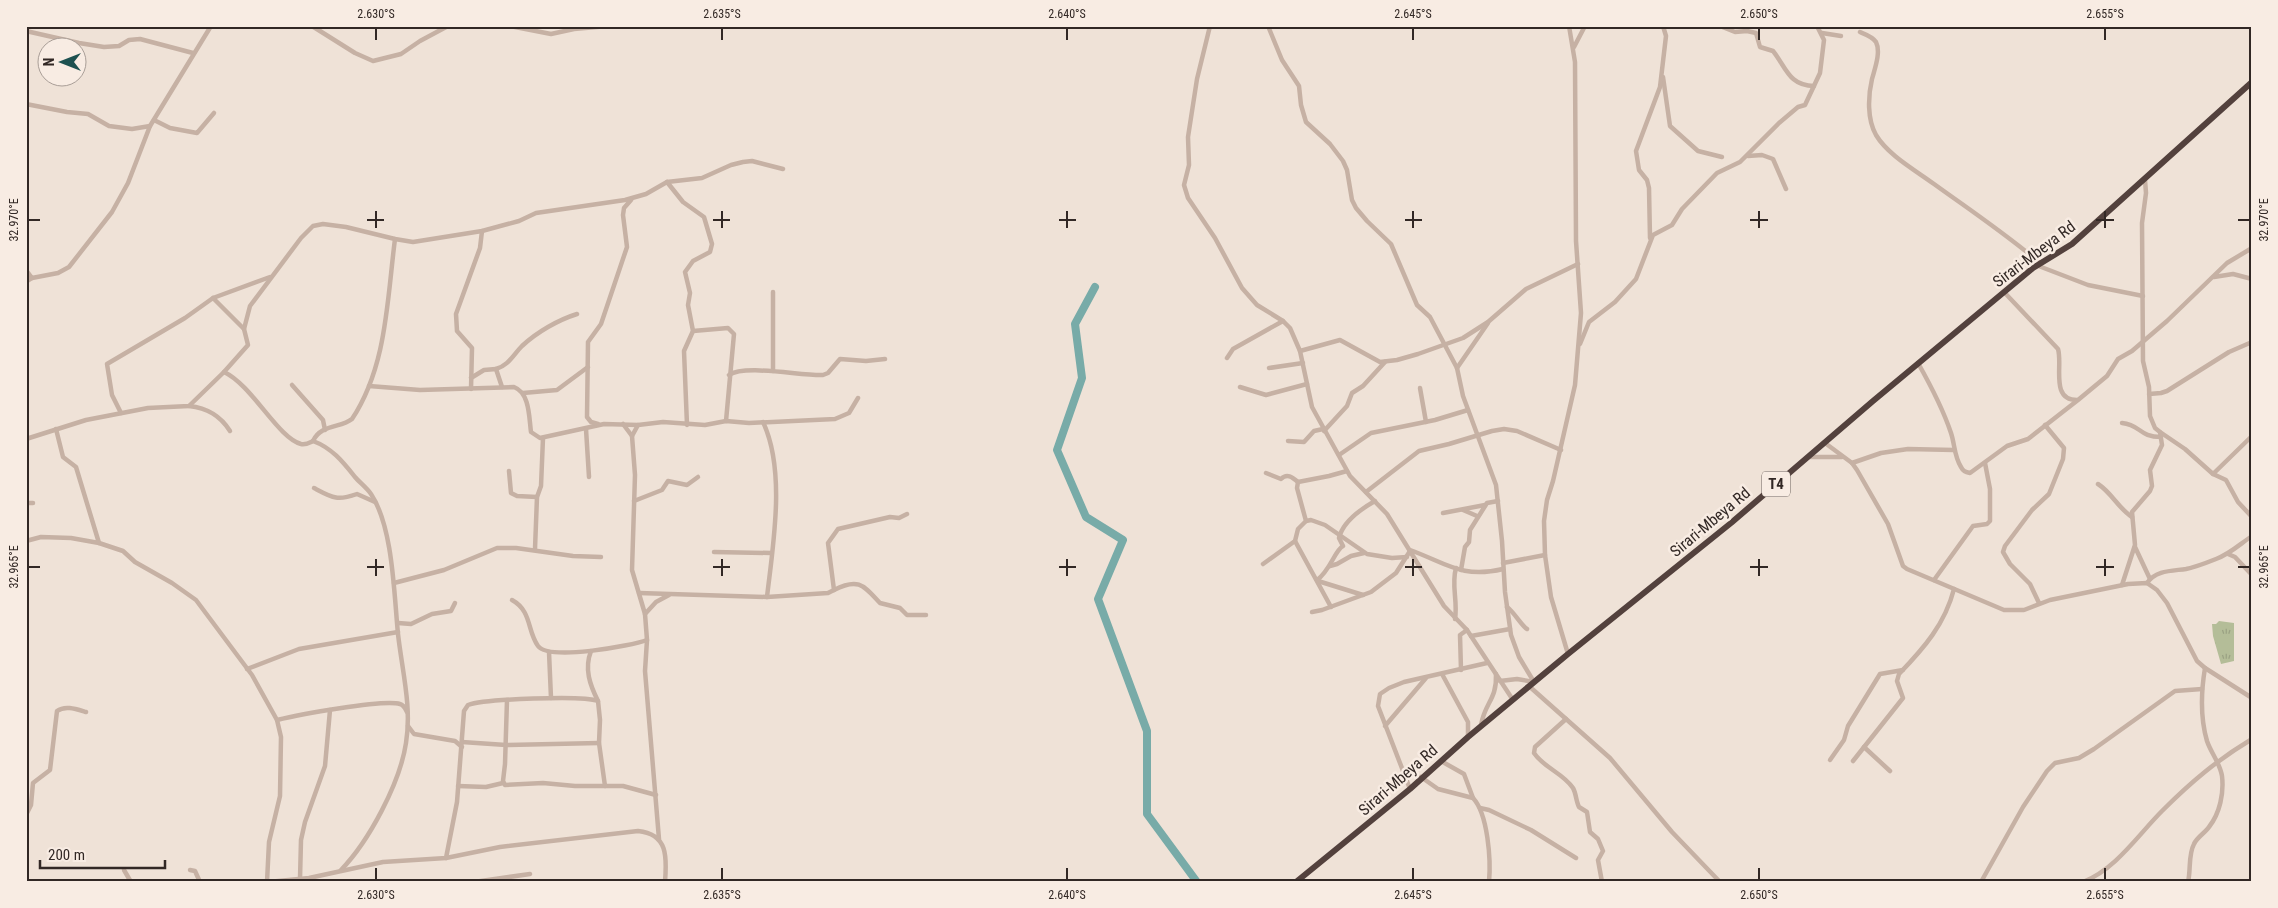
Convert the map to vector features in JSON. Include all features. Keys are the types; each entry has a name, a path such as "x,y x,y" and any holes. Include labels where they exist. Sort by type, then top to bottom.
{"highway":[{"name":"Sirari-Mbeya Rd","path":"1296,882 1410,789 1421,777 1568,654 1724,528 2038,264 2072,244 2252,82"}],"street":[{"path":"26,282 32,278 63,271 88,245 120,200 150,126 210,26"},
{"path":"312,26 355,53 373,61 401,54 448,26"},
{"path":"510,26 550,34 574,29 608,26"},
{"path":"1210,26 1191,116 1188,146 1189,166 1184,181 1185,191 1232,267 1242,288 1263,310 1283,321 1290,328 1300,351 1312,408 1347,470 1387,514 1444,606 1467,630 1513,700"},
{"path":"1268,26 1282,60 1299,86 1301,105 1306,122 1330,144 1343,161 1347,170 1352,200 1356,208 1366,221 1391,244 1417,305 1430,317 1457,368 1468,410 1496,485 1510,629 1519,657 1532,685 1566,719 1610,758 1672,832 1720,882"},
{"path":"1568,654 1551,597 1545,555 1544,521 1575,386 1581,313 1578,264 1574,48 1569,26"},
{"path":"1574,48 1585,26"},
{"path":"1577,350 1589,322 1615,302 1636,279 1650,240 1651,201 1649,188 1647,180 1640,170 1636,151 1658,97 1666,36 1663,26"},
{"path":"1720,26 1734,32 1747,31 1756,33 1760,48 1773,51 1790,77 1804,86 1814,86"},
{"path":"1650,240 1655,234 1672,225 1682,209 1718,173 1738,164 1779,122 1798,107 1805,105 1821,66 1824,40 1817,26"},
{"path":"26,31 79,44 104,47 120,46 129,40 140,39 193,53"},
{"path":"1860,32 1874,39 1877,44 1870,99 1870,116 1876,135 1883,144 1910,166 1989,222 2038,264 2105,290 2143,296"},
{"path":"1821,33 1842,36"},
{"path":"1662,76 1670,126 1698,151 1722,157"},
{"path":"26,104 88,114 109,126 132,129 150,126"},
{"path":"154,120 170,128 197,133 201,131 214,113"},
{"path":"1747,156 1762,155 1773,159 1786,189"},
{"path":"189,406 224,372 248,345 244,329 250,306 271,276 313,226 323,224 346,227 412,242 482,231 519,221 536,213 632,199 646,194 667,182 702,178 731,165 743,162 752,162 783,169"},
{"path":"2145,180 2146,193 2142,223 2142,342 2144,368 2150,394 2150,416 2160,435 2162,445 2150,470 2152,486 2150,491 2132,510 2134,545 2148,581 2167,603 2191,652 2204,668 2252,698"},
{"path":"667,182 683,202 704,217 712,244 710,252 693,261 684,272 690,292 688,305 694,331 684,352 687,425"},
{"path":"632,199 624,208 623,215 627,247 601,324 588,342 588,418 591,422 598,424 638,425 663,422 687,425 714,424 726,420 763,422 835,419 849,413 858,398"},
{"path":"471,389 472,348 458,331 456,314 480,248 482,231"},
{"path":"224,372 238,381 280,429 302,444 312,441 316,435 325,430 352,419 369,386 383,340 395,239"},
{"path":"1918,363 1938,400 1962,470 1970,473 2007,446 2028,439 2078,400 2107,376 2118,359 2142,342 2227,263 2252,248"},
{"path":"1300,351 1340,340 1374,361 1385,362 1445,345 1463,338 1488,322 1531,286 1559,275 1578,264"},
{"path":"26,270 32,278"},
{"path":"2213,277 2233,274 2252,279"},
{"path":"121,413 112,395 107,364 185,318 213,298 271,276"},
{"path":"773,292 773,372"},
{"path":"2004,292 2058,349 2060,360 2058,382 2061,392 2069,399 2078,400"},
{"path":"213,298 244,329"},
{"path":"471,378 484,370 503,367 521,347 541,332 577,314"},
{"path":"1228,358 1233,349 1283,321"},
{"path":"1457,368 1488,322"},
{"path":"694,331 728,328 732,330 734,340 726,420"},
{"path":"2150,394 2161,394 2167,391 2223,355 2252,342"},
{"path":"729,375 738,371 822,375 828,372 840,359 866,361 884,359"},
{"path":"1288,441 1304,442 1314,431 1323,430 1347,406 1352,393 1363,386 1385,362"},
{"path":"1269,368 1303,363"},
{"path":"369,386 420,390 514,387 523,393 557,390 588,367"},
{"path":"496,369 502,387"},
{"path":"1240,387 1266,395 1307,384"},
{"path":"292,385 322,420 325,430"},
{"path":"1420,388 1426,422"},
{"path":"523,393 531,432 537,437 543,438 569,431 586,429 598,424"},
{"path":"26,438 86,420 121,413 148,408 189,406 204,408 216,415 224,420 230,431"},
{"path":"1339,455 1371,433 1426,422 1468,410"},
{"path":"763,422 769,435 774,469 775,506 767,597"},
{"path":"2122,422 2134,425 2149,437 2160,435 2185,449 2213,474 2226,480 2238,502 2252,517"},
{"path":"623,424 632,436"},
{"path":"638,425 632,436 634,501 632,570 645,614 648,640 645,671 659,838 666,864 665,882"},
{"path":"2039,603 2030,584 2010,564 2003,552 2005,546 2032,510 2049,494 2064,459 2064,448 2045,425"},
{"path":"56,429 63,457 76,467 99,544"},
{"path":"586,429 589,477"},
{"path":"1366,492 1419,451 1500,429 1513,429 1561,450"},
{"path":"2213,474 2252,436"},
{"path":"535,549 537,497 541,486 543,438"},
{"path":"312,441 335,453 371,494 383,524 394,583 398,632 408,700 407,742 391,792 358,848 341,870"},
{"path":"1824,443 1852,463 1888,524 1903,566 2004,610 2024,610 2039,603 2148,581 2163,572 2187,569 2228,554 2252,536"},
{"path":"1852,463 1881,453 1908,449 1954,450"},
{"path":"1807,457 1842,457"},
{"path":"1934,580 1973,526 1987,524 1990,521 1990,489 1985,463"},
{"path":"1298,482 1329,476 1347,470"},
{"path":"509,471 511,493 517,496 537,497"},
{"path":"1266,473 1281,479 1291,476 1298,482"},
{"path":"634,501 662,490 668,481 687,485 698,477"},
{"path":"1298,482 1297,488 1306,521"},
{"path":"314,488 338,499 344,499 357,494 362,484"},
{"path":"2098,484 2110,493 2124,511 2132,517"},
{"path":"357,494 374,502"},
{"path":"1317,580 1330,566 1338,550 1343,546 1340,535 1343,528 1356,514 1375,500"},
{"path":"1443,513 1498,501"},
{"path":"26,503 33,503"},
{"path":"1455,619 1457,601 1453,580 1465,547 1469,542 1470,532 1484,505"},
{"path":"1462,510 1477,516"},
{"path":"834,590 828,543 838,529 890,517 899,518 907,514"},
{"path":"1263,564 1295,541 1298,529 1306,521 1311,520 1325,525 1364,553 1386,558 1408,556"},
{"path":"26,541 53,537 99,544 123,551 135,562 172,583 196,600 247,669 277,720 281,744 280,796 269,842 268,882 300,879 383,862 446,858 500,847 638,831 654,834 659,838"},
{"path":"1295,541 1324,596 1332,607"},
{"path":"2122,585 2134,545"},
{"path":"394,583 444,570 493,549 535,549 573,556 601,557"},
{"path":"1410,550 1440,564 1472,573 1545,555"},
{"path":"1312,612 1365,595 1396,573 1410,550"},
{"path":"714,552 772,553"},
{"path":"1330,566 1351,556 1364,553"},
{"path":"2228,554 2235,557 2252,575"},
{"path":"1317,580 1326,585 1365,595"},
{"path":"639,593 767,597 828,593 843,585 858,584 873,593 880,603 900,608 907,615 926,615"},
{"path":"1853,761 1903,698 1898,679 1903,669 1933,637 1950,603 1954,589"},
{"path":"645,614 656,602 670,594"},
{"path":"512,600 520,606 528,618 537,645 549,652 592,651 631,646 648,640"},
{"path":"398,623 411,624 432,614 451,611 454,603"},
{"path":"1507,607 1518,617 1523,627 1527,629"},
{"path":"1471,636 1510,629"},
{"path":"1461,670 1460,635 1467,630"},
{"path":"247,669 299,649 398,632"},
{"path":"592,651 588,665 588,676 598,701 600,720 599,743 605,786"},
{"path":"549,652 551,698"},
{"path":"1410,789 1378,706 1380,694 1404,682 1487,663"},
{"path":"2188,882 2194,843 2209,827 2220,806 2222,775 2217,760 2206,739 2202,689 2204,668"},
{"path":"1830,760 1844,740 1848,726 1880,674 1903,669"},
{"path":"1442,674 1468,722 1468,737"},
{"path":"1481,727 1483,713 1497,689 1496,674"},
{"path":"1385,726 1426,678"},
{"path":"1500,681 1517,679 1532,685"},
{"path":"1981,882 2023,807 2047,771 2055,763 2079,758 2176,691 2202,689"},
{"path":"446,858 458,786 464,711 468,705 507,700 551,698 588,698 598,701"},
{"path":"503,783 507,700"},
{"path":"277,720 330,710 395,703 401,704 408,712"},
{"path":"26,815 31,805 33,783 50,770 57,711 62,708 68,708 86,712"},
{"path":"300,879 301,840 305,822 325,766 330,710"},
{"path":"1566,719 1535,747 1534,753 1538,759 1568,782 1574,790 1578,807 1587,812 1590,832 1598,839 1602,851 1598,860 1602,882"},
{"path":"407,725 414,734 455,741 462,744 599,743"},
{"path":"455,741 463,733"},
{"path":"407,742 414,734"},
{"path":"2083,882 2126,851 2162,811 2217,760 2252,740"},
{"path":"1864,747 1890,771"},
{"path":"1441,761 1464,774 1473,798 1484,818 1489,854 1489,882"},
{"path":"1421,777 1438,789 1473,798"},
{"path":"458,786 486,787 503,783 511,786 543,783 634,788 656,794"},
{"path":"1480,808 1490,810 1531,830 1576,858"},
{"path":"124,870 131,882"},
{"path":"190,870 195,871 200,882"},
{"path":"474,882 530,874"}],"green space":[{"path":"2219,621 2234,623 2234,661 2221,664 2213,636 2212,624 2216,624"}],"waterway":[{"path":"1095,287 1075,324 1082,378 1057,450 1086,517 1123,540 1098,599 1147,731 1147,814 1197,882"}]}
